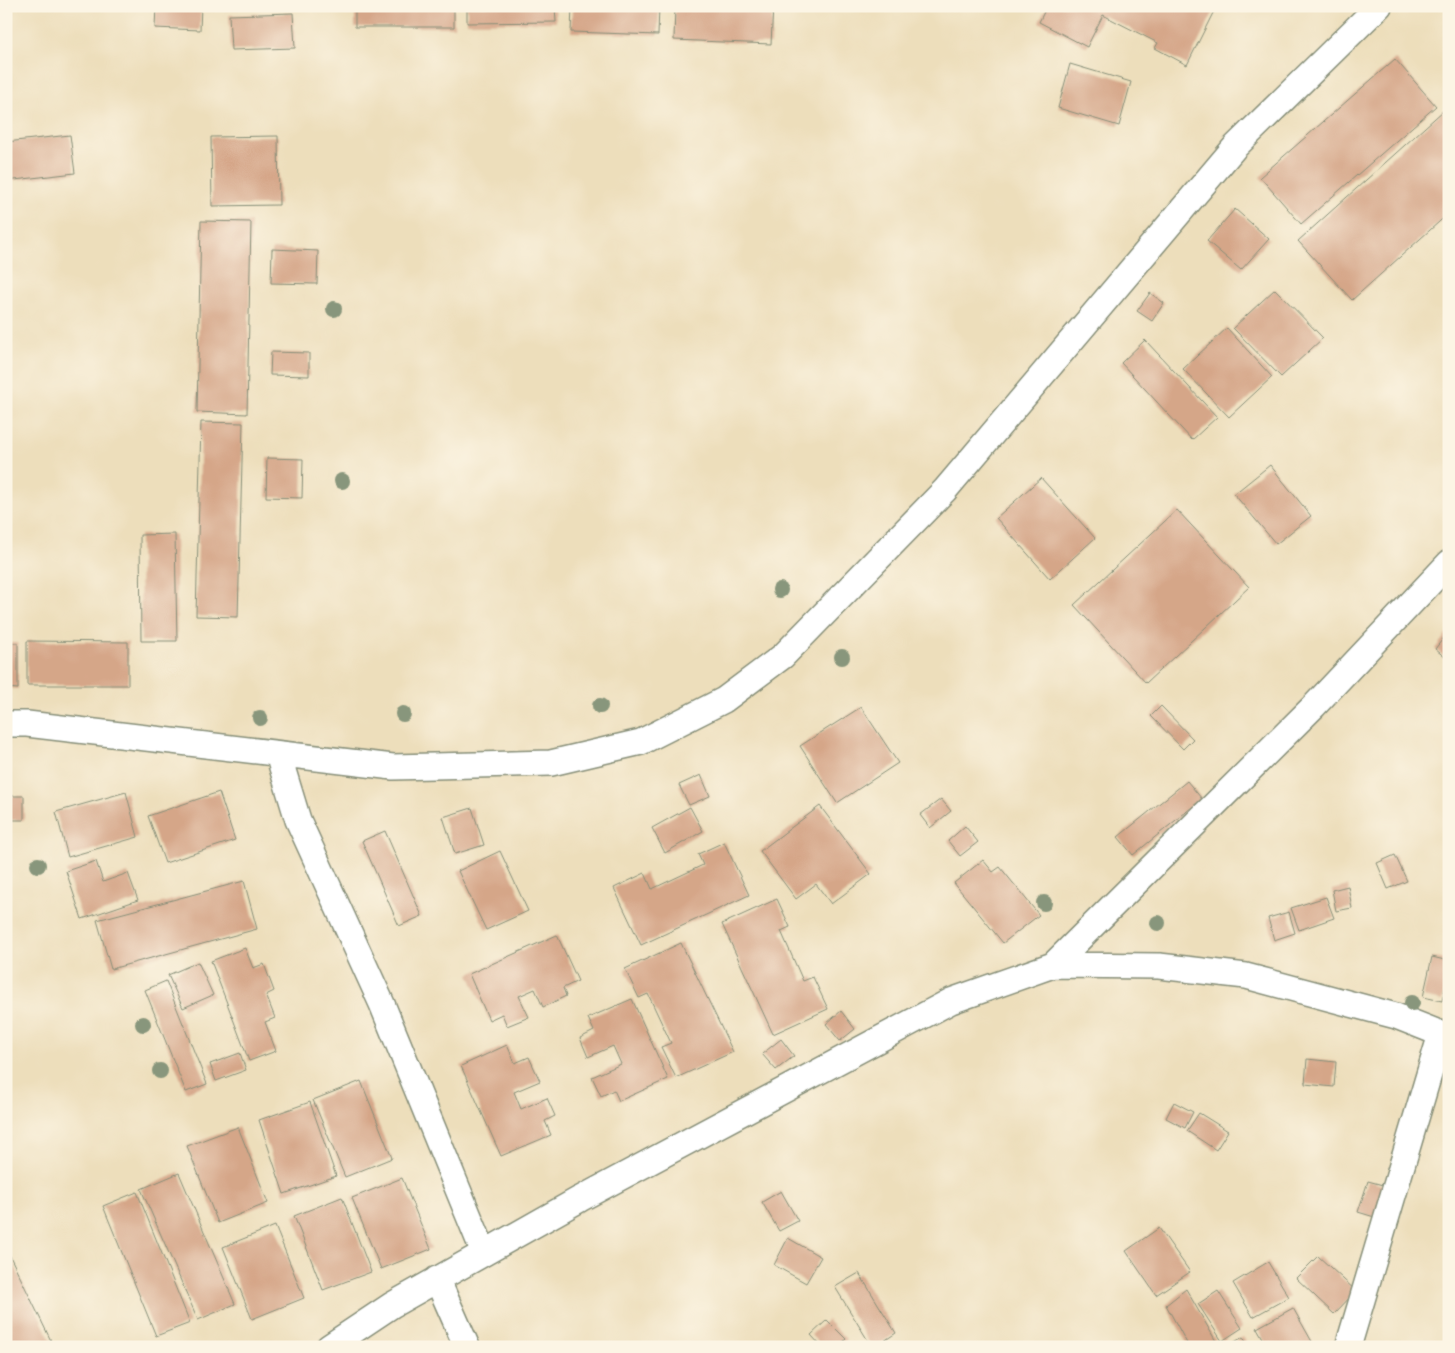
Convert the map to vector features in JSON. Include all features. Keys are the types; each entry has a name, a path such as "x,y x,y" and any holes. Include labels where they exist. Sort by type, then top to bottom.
{"street":[{"path":"6,724 27,724 393,767 551,763 641,742 724,700 783,656 945,490 1235,147 1379,6"},
{"path":"1053,964 1314,706 1449,563"},
{"path":"278,754 298,820 382,1004 484,1253"},
{"path":"329,1347 392,1305 580,1199 952,1001 1053,964 1159,966 1246,976 1396,1016 1445,1035 1348,1347"},
{"path":"437,1279 467,1347"}],"building":[{"path":"156,6 201,6 200,30 155,28"},
{"path":"355,6 454,6 454,27 355,27"},
{"path":"467,6 555,6 556,22 467,23"},
{"path":"572,6 659,6 658,35 571,32"},
{"path":"675,6 773,6 771,44 674,40"},
{"path":"1047,6 1216,7 1187,65 1155,48 1158,43 1103,15 1087,47 1039,22"},
{"path":"293,13 295,48 231,50 229,15"},
{"path":"1395,59 1436,106 1301,224 1260,177"},
{"path":"1070,64 1131,82 1119,126 1058,108"},
{"path":"1444,110 1449,115 1449,213 1352,300 1298,241"},
{"path":"70,135 75,173 6,181 6,142"},
{"path":"278,136 279,205 212,206 211,137"},
{"path":"1235,209 1269,239 1241,270 1207,241"},
{"path":"201,221 251,222 247,414 197,412"},
{"path":"272,249 318,251 317,284 271,283"},
{"path":"1275,289 1323,338 1281,377 1233,328"},
{"path":"1150,293 1164,303 1152,321 1137,311"},
{"path":"1227,328 1272,377 1229,417 1183,369"},
{"path":"1145,340 1217,417 1192,440 1121,363"},
{"path":"271,352 309,353 309,376 270,375"},
{"path":"201,422 243,423 238,617 196,616"},
{"path":"267,458 303,459 302,498 266,497"},
{"path":"1270,465 1311,516 1276,544 1234,494"},
{"path":"1041,478 1095,538 1050,579 996,518"},
{"path":"1177,510 1249,587 1146,683 1074,605"},
{"path":"175,534 177,641 141,641 140,535"},
{"path":"1449,631 1449,654 1446,658 1435,649"},
{"path":"27,641 128,642 128,685 27,685"},
{"path":"6,643 18,643 18,689 6,688"},
{"path":"1161,706 1193,739 1183,749 1151,716"},
{"path":"861,707 898,763 837,803 800,746"},
{"path":"701,775 710,796 689,805 679,785"},
{"path":"1187,781 1202,799 1133,855 1118,837"},
{"path":"126,792 138,837 68,857 56,812"},
{"path":"219,792 235,840 165,863 148,816"},
{"path":"6,796 24,796 24,820 6,820"},
{"path":"941,799 951,811 930,828 920,815"},
{"path":"820,806 871,874 831,904 816,884 796,899 760,851"},
{"path":"690,807 703,831 665,853 652,828"},
{"path":"472,808 484,845 455,854 443,817"},
{"path":"965,826 978,842 960,856 948,841"},
{"path":"385,831 422,916 399,926 362,841"},
{"path":"724,842 749,895 641,945 614,888 645,873 652,889 703,865 698,854"},
{"path":"500,851 528,911 486,930 458,871"},
{"path":"1395,855 1407,881 1388,889 1377,863"},
{"path":"983,860 993,872 1000,867 1039,915 1003,943 954,883"},
{"path":"96,861 103,882 128,873 138,900 82,919 66,871"},
{"path":"244,881 257,929 111,969 97,920"},
{"path":"1348,886 1352,908 1336,911 1332,890"},
{"path":"1326,897 1334,918 1299,930 1291,908"},
{"path":"777,899 790,927 781,931 803,981 813,977 828,1009 773,1034 722,924"},
{"path":"1289,912 1295,933 1274,940 1268,918"},
{"path":"557,935 578,981 563,988 566,996 543,1007 535,989 519,996 529,1017 507,1026 502,1014 489,1020 469,974"},
{"path":"681,943 733,1052 676,1078 661,1047 671,1043 648,994 639,998 625,969"},
{"path":"245,948 253,968 264,964 274,991 266,995 275,1018 265,1022 276,1051 249,1061 211,961"},
{"path":"1432,957 1449,961 1449,971 1442,1001 1423,997"},
{"path":"198,962 213,995 183,1008 168,975"},
{"path":"166,981 207,1084 186,1092 145,990"},
{"path":"632,999 668,1079 619,1101 614,1090 601,1096 592,1077 621,1064 613,1046 588,1057 580,1038 594,1031 588,1018"},
{"path":"841,1011 855,1029 840,1041 826,1024"},
{"path":"781,1039 794,1056 776,1070 762,1054"},
{"path":"507,1045 515,1063 529,1057 540,1081 514,1092 521,1109 547,1098 555,1116 545,1121 551,1135 501,1156 461,1066"},
{"path":"240,1053 246,1070 216,1081 210,1064"},
{"path":"1307,1059 1336,1062 1334,1087 1305,1084"},
{"path":"361,1081 392,1158 345,1177 313,1100"},
{"path":"310,1102 336,1176 284,1194 259,1120"},
{"path":"1174,1102 1193,1112 1185,1128 1166,1118"},
{"path":"1199,1113 1228,1131 1216,1150 1187,1131"},
{"path":"238,1127 268,1203 218,1223 187,1146"},
{"path":"179,1173 235,1304 198,1320 141,1189"},
{"path":"402,1178 431,1249 381,1269 352,1198"},
{"path":"1368,1181 1390,1187 1381,1219 1358,1212"},
{"path":"781,1191 798,1221 779,1231 762,1202"},
{"path":"137,1192 190,1323 156,1336 103,1206"},
{"path":"342,1197 371,1272 323,1290 294,1216"},
{"path":"275,1226 304,1298 252,1319 223,1247"},
{"path":"1159,1228 1190,1272 1156,1295 1126,1251"},
{"path":"788,1238 821,1257 806,1283 774,1265"},
{"path":"8,1252 54,1347 6,1347 6,1253"},
{"path":"1318,1256 1356,1291 1334,1314 1296,1278"},
{"path":"1268,1262 1289,1297 1253,1317 1233,1283"},
{"path":"859,1273 896,1333 875,1347 872,1347 835,1287"},
{"path":"1186,1289 1217,1343 1211,1347 1189,1347 1166,1305"},
{"path":"1218,1291 1242,1328 1222,1341 1198,1304"},
{"path":"1293,1308 1315,1347 1268,1347 1257,1328"},
{"path":"827,1320 846,1339 838,1347 822,1347 811,1335"},
{"path":"1243,1337 1249,1347 1226,1347"}]}
